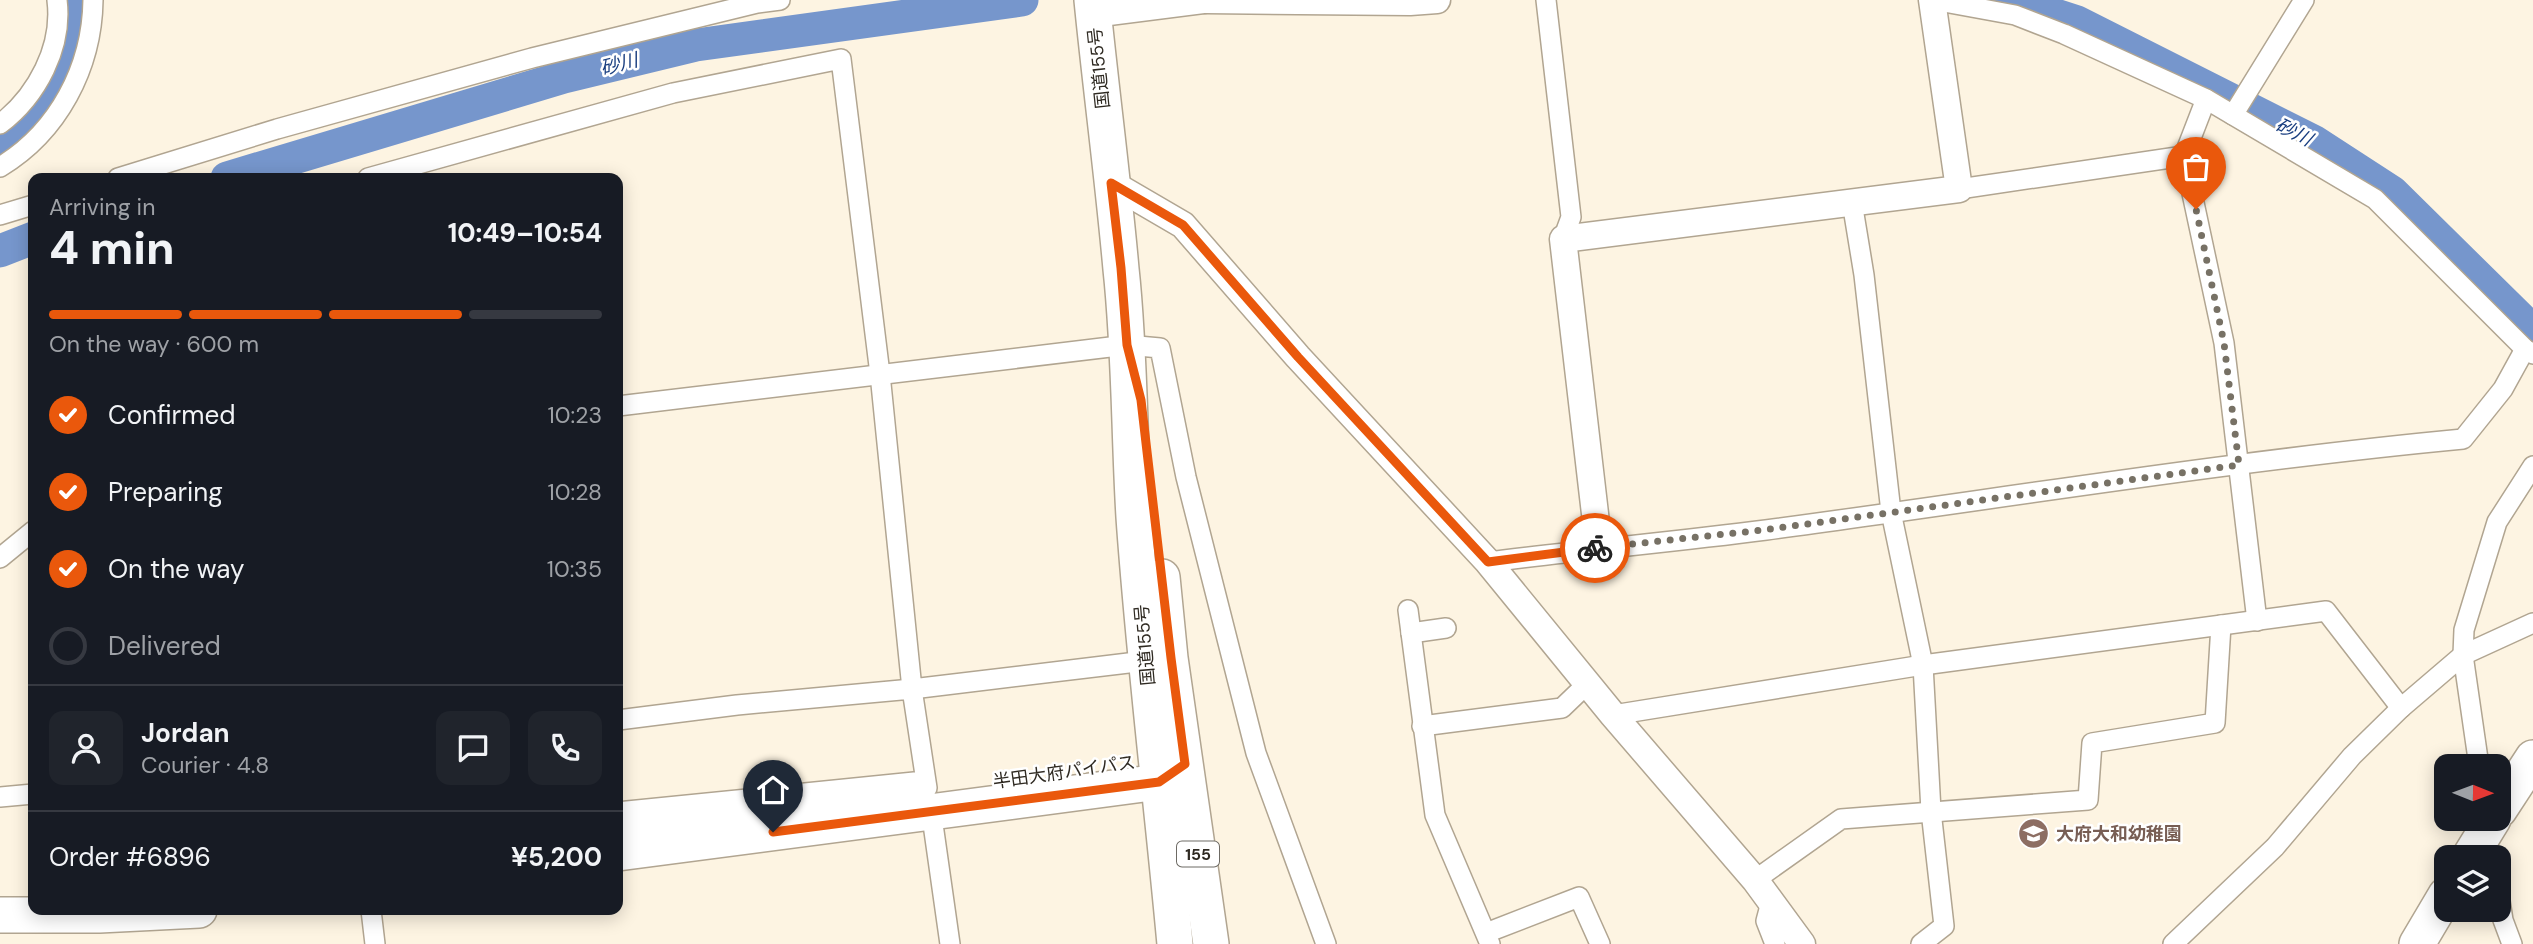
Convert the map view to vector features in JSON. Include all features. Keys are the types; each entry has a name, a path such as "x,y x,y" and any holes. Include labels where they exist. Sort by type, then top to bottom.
{"highway":[{"name":"国道155号","path":"1093,9 1121,268 1145,661 1167,768 1211,944"},
{"name":"国道155号","path":"1127,345 1141,400 1171,658 1167,768 1175,944"},
{"path":"2511,794 2533,758"},
{"name":"半田大府パイパス","path":"623,852 929,799 1167,768"},
{"name":"半田大府パイパス","path":"623,820 929,799"},
{"path":"0,895 28,892"},
{"path":"0,915 99,915"},
{"path":"2417,944 2434,915"}],"street":[{"path":"0,124 26,100 49,59 56,37 57,0"},
{"path":"0,167 20,155 42,135 61,110 87,44 93,0"},
{"path":"134,173 277,129 532,58 757,3 780,0"},
{"path":"1093,9 1205,0 1437,0"},
{"path":"1546,0 1571,217 1563,239 1599,548"},
{"path":"1488,562 1763,530 2351,450 2463,439 2529,351 2375,199 2234,114 2064,34 2015,15 1932,0 1959,189"},
{"path":"2234,114 2304,0"},
{"path":"56,37 87,44"},
{"path":"386,173 673,93 841,59 880,374 912,689 950,944"},
{"path":"2206,99 2184,156 2224,343 2257,621"},
{"path":"1563,239 1959,189 2184,156"},
{"path":"1111,183 1183,225 1298,357 1488,562 1613,715 1755,880 1802,944"},
{"path":"1852,202 1864,275 1891,512 1923,666 1931,811 1944,926 1921,944"},
{"path":"0,215 28,207"},
{"path":"623,405 1127,345 1160,348 1186,477 1256,753 1326,944"},
{"path":"2477,754 2463,655 2464,630 2497,522 2533,466"},
{"path":"0,558 28,535"},
{"path":"1408,610 1435,815 1488,939 1579,897 1600,944"},
{"path":"1613,715 1923,666 2326,611 2401,708"},
{"path":"2173,944 2275,847 2352,756 2401,708 2463,655 2533,623"},
{"path":"1755,880 1841,819 2088,800 2092,743 2215,723 2221,625"},
{"path":"1410,633 1446,628"},
{"path":"623,719 1145,661"},
{"path":"1422,726 1562,708 1587,684"},
{"path":"0,797 28,794"},
{"path":"1771,902 1766,920 1776,944"},
{"path":"372,915 375,944"},
{"path":"2504,922 2512,944"}],"waterway":[{"path":"0,146 29,128 55,91 68,59 74,21 74,0"},
{"name":"砂川","path":"244,173 564,77 696,45 1022,0"},
{"name":"砂川","path":"2010,0 2077,22 2315,142 2392,192 2533,331"},
{"name":"砂川","path":"0,251 28,240"}],"way so far":[{"path":"1595,548 1763,530 2239,465 2224,343 2196,209"}],"place":[{"name":"大府大和幼稚園","path":"2033,834"}],"route":[{"path":"773,832 1159,782 1185,764 1141,400 1127,345 1111,183 1183,225 1298,357 1488,562 1595,548"}]}
